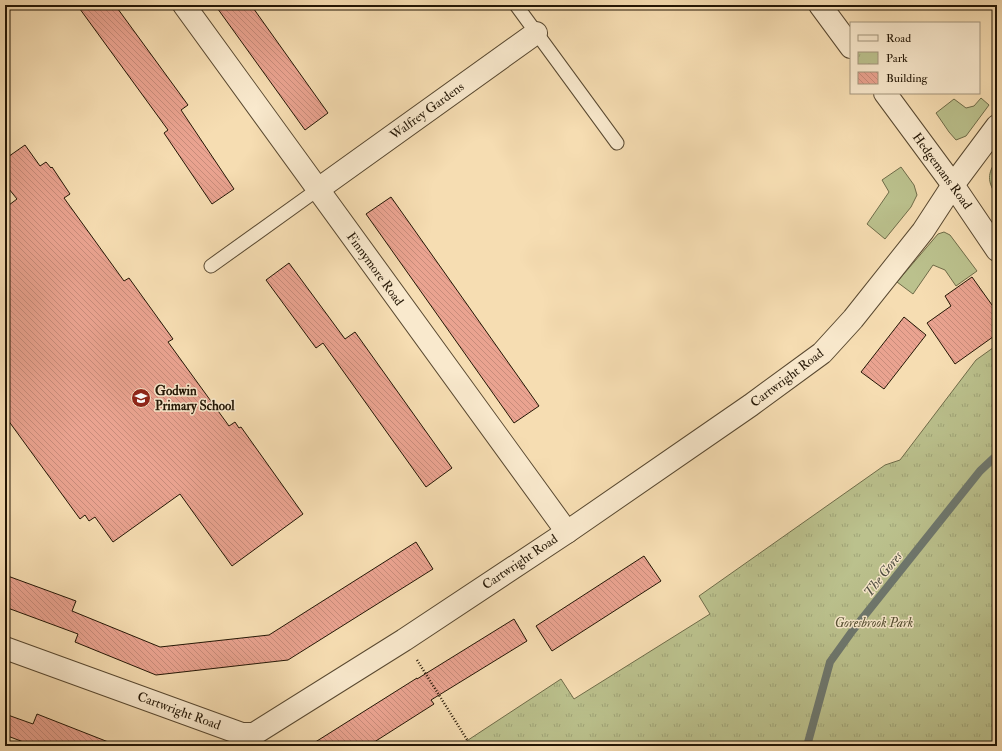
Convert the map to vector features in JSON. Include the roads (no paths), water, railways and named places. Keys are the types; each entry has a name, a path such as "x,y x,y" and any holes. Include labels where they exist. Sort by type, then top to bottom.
{"street":[{"name":"Finnymore Road","path":"184,5 567,532"},
{"path":"820,5 850,46"},
{"name":"Walfrey Gardens","path":"317,190 536,33"},
{"name":"Hedgemans Road","path":"886,94 953,185 997,250"},
{"name":"Cartwright Road","path":"5,648 242,734 254,734 404,640 567,532 822,354 853,319 923,231 953,185 997,126"}],"lane":[{"path":"516,5 617,143"},
{"path":"211,266 317,190"}],"waterway":[{"name":"The Gores","path":"807,746 830,662 853,630 980,471 997,455"}],"place":[{"name":"Godwin Primary School","path":"141,398"}],"park label":[{"name":"Goresbrook Park","path":"874,623"}]}
